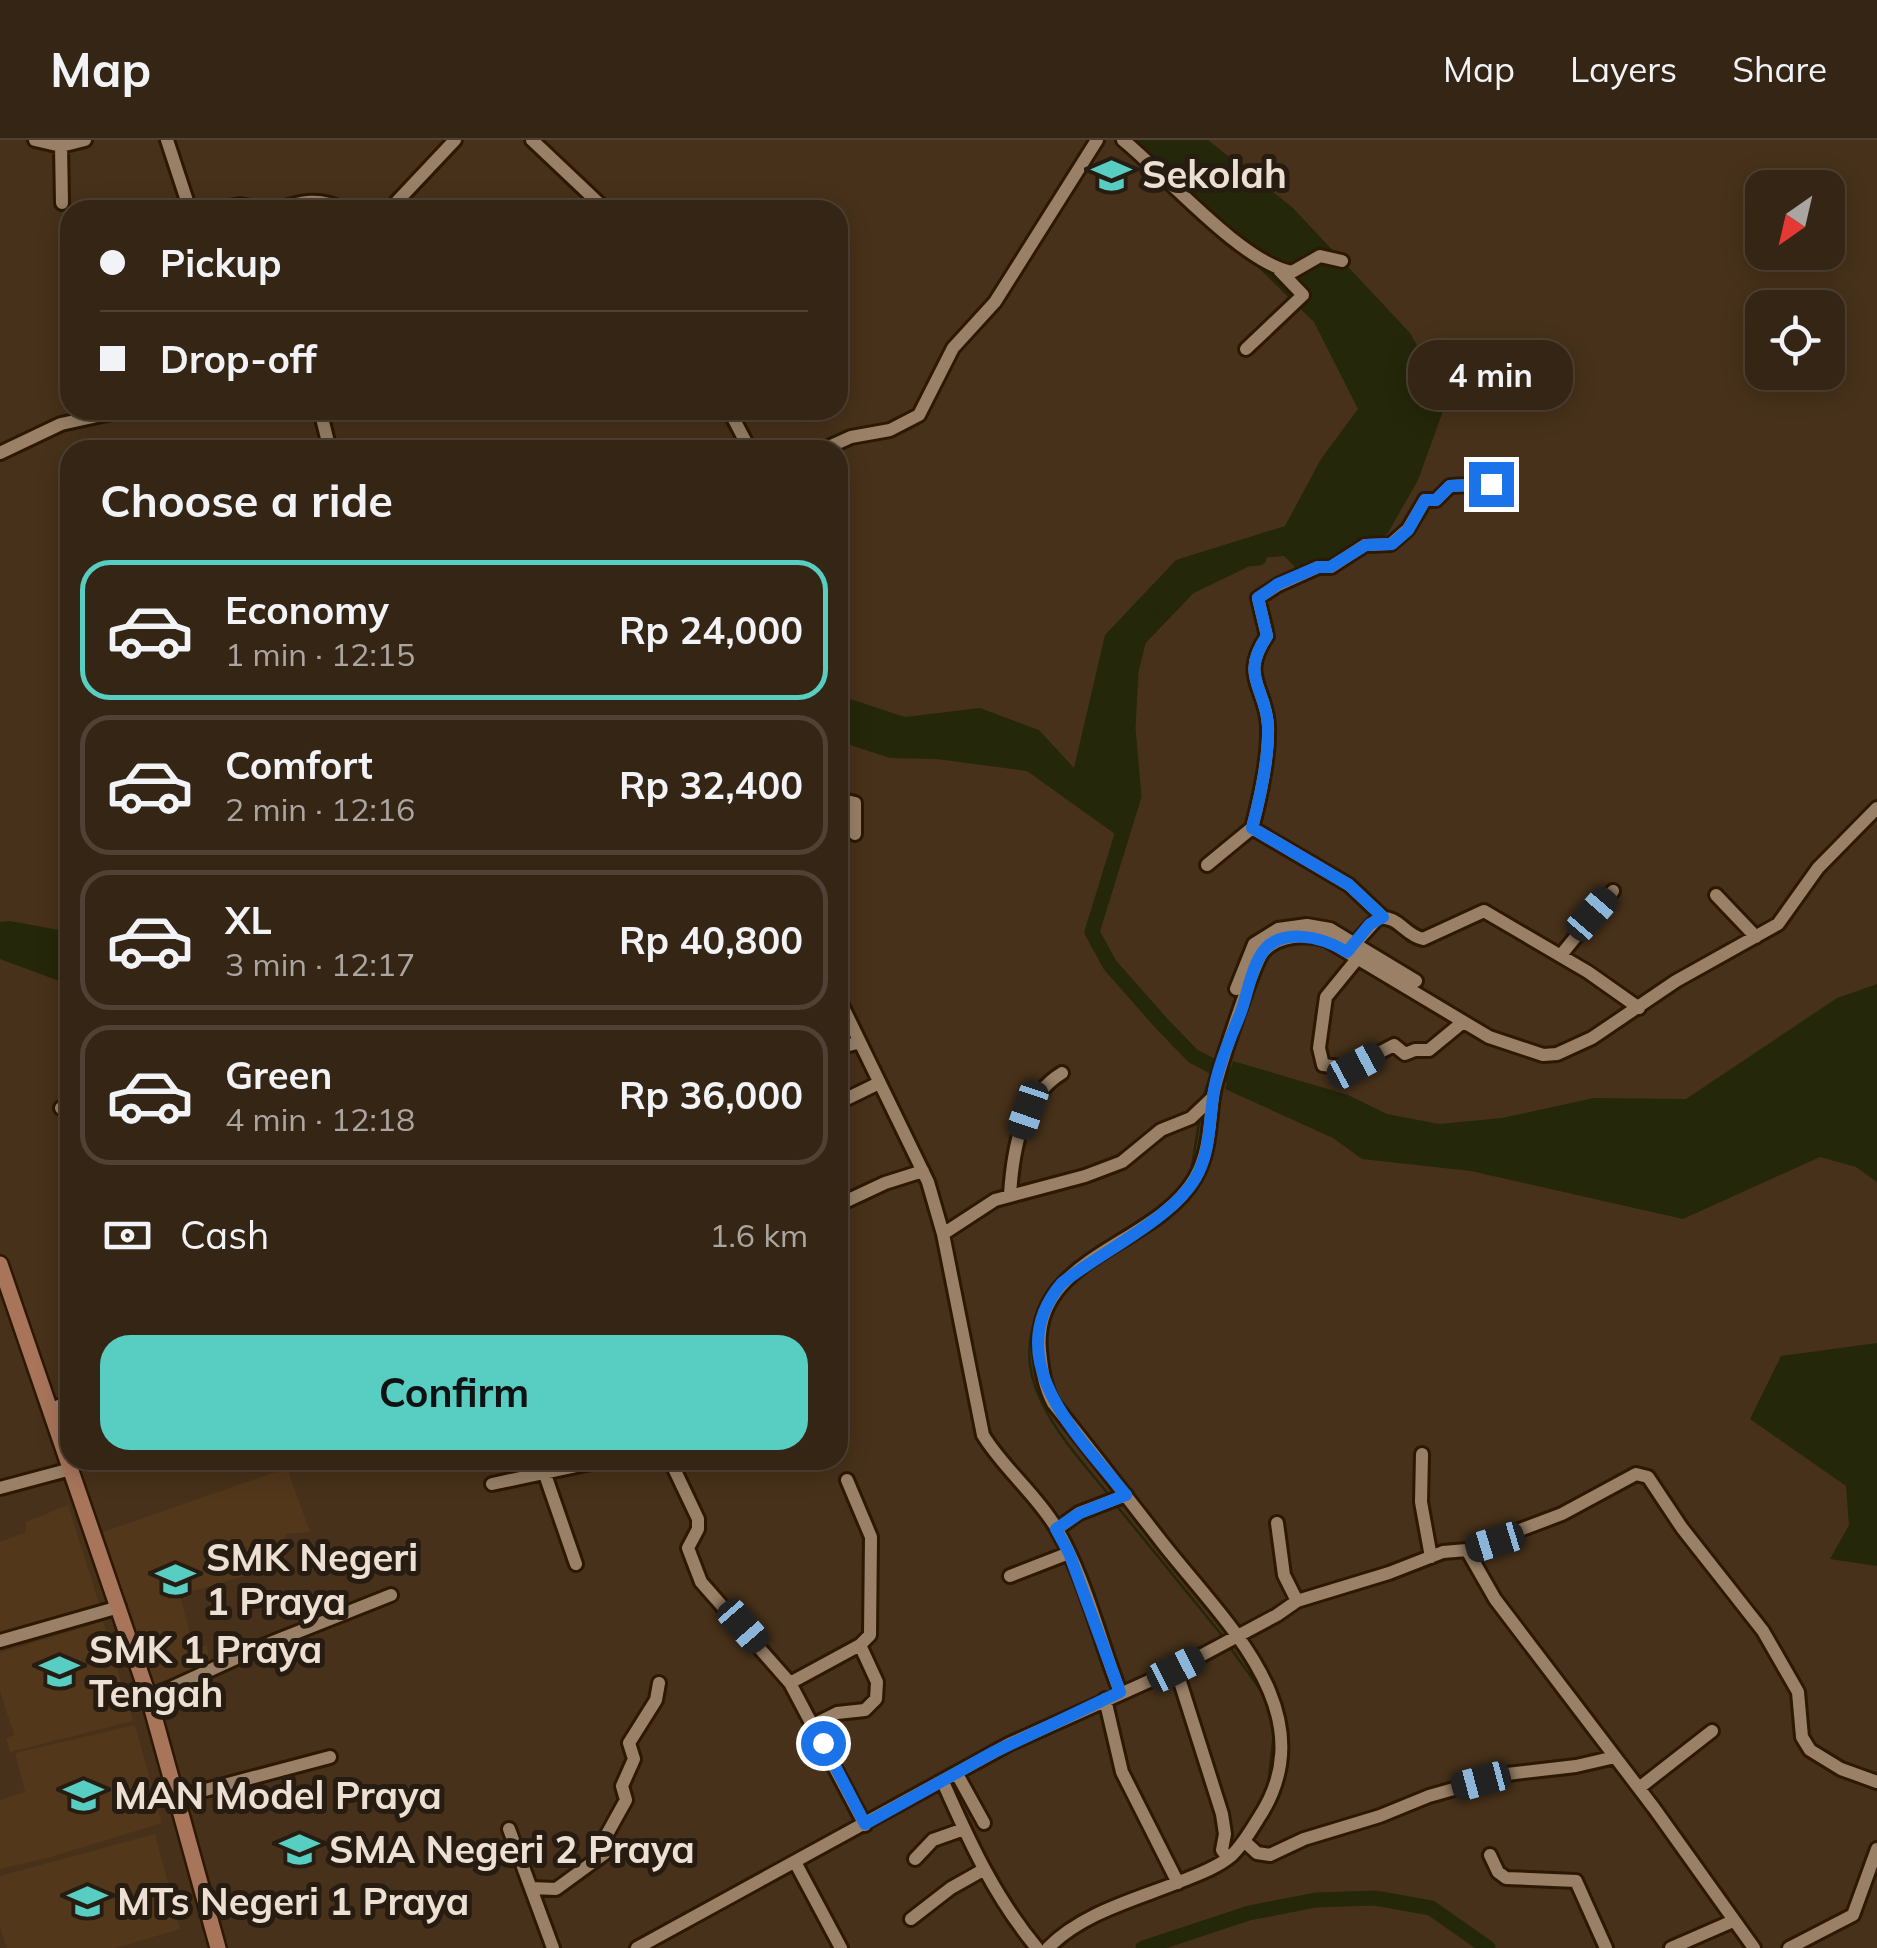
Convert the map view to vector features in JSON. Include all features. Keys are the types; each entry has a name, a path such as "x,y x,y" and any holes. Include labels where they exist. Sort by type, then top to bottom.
{"main road":[{"path":"0,1264 60,1436"},
{"path":"71,1470 149,1698 218,1948"}],"street":[{"path":"38,140 60,146 85,140"},
{"path":"167,140 187,200"},
{"path":"398,200 455,140"},
{"path":"532,140 595,200"},
{"path":"844,440 890,430 919,415 953,348 995,302 1097,140"},
{"path":"1123,140 1209,218 1274,265 1303,295 1246,349"},
{"path":"60,146 62,200"},
{"path":"1274,265 1295,270 1324,255 1342,261"},
{"path":"0,453 61,424 79,420"},
{"path":"1207,865 1252,828 1260,799 1268,726 1254,672 1257,650 1267,636 1258,598 1278,584 1318,567 1330,567 1366,545 1392,544 1408,530 1425,500 1436,500 1450,486 1491,484"},
{"path":"848,801 854,802 855,834"},
{"path":"1352,950 1490,1037 1550,1055 1592,1038 1688,973 1781,920 1818,868 1877,808"},
{"path":"1252,828 1349,885 1383,917 1395,920 1413,936 1423,939 1484,911 1562,955 1636,1006"},
{"path":"1562,955 1612,891"},
{"path":"1716,894 1753,934"},
{"path":"1383,917 1370,924 1326,997 1319,1048 1323,1065 1350,1068 1394,1046 1405,1054 1432,1050 1463,1022"},
{"path":"1236,989 1266,948 1287,939 1321,938 1416,981"},
{"path":"1048,1948 1078,1925 1225,1855 1244,1841 1276,1785 1281,1732 1271,1691 1050,1396 1042,1374 1040,1324 1062,1283 1169,1208 1193,1182 1210,1137 1207,1102 1232,1031 1247,972"},
{"path":"848,1017 923,1171 943,1234 984,1435 1056,1529 1069,1553 1120,1692"},
{"path":"848,1045 860,1042"},
{"path":"1010,1194 1016,1146 1028,1110 1037,1094 1062,1072"},
{"path":"848,1098 879,1083"},
{"path":"943,1234 980,1208 1010,1194 1113,1166 1207,1102"},
{"path":"848,1200 923,1171"},
{"path":"51,1409 60,1406"},
{"path":"1422,1454 1421,1502 1431,1557"},
{"path":"0,1488 67,1470"},
{"path":"492,1484 531,1470"},
{"path":"543,1470 576,1564"},
{"path":"675,1470 698,1520 698,1529 688,1548 698,1578 790,1683 865,1824"},
{"path":"637,1948 1009,1744 1176,1669 1296,1601 1446,1551 1467,1550 1562,1514 1636,1474 1648,1478 1763,1631 1798,1692 1802,1737 1810,1750 1841,1770 1877,1782"},
{"path":"790,1683 860,1645 871,1630 871,1537 847,1480"},
{"path":"1056,1529 1080,1513 1126,1495"},
{"path":"1277,1523 1284,1575 1296,1601"},
{"path":"1467,1550 1495,1599 1639,1788 1754,1948"},
{"path":"1010,1576 1069,1553"},
{"path":"149,1698 391,1595"},
{"path":"0,1641 119,1608"},
{"path":"813,1725 836,1712 865,1710 876,1699 877,1682 860,1645"},
{"path":"1176,1669 1222,1814 1225,1855"},
{"path":"531,1888 556,1889 604,1854 608,1846 606,1836 626,1800 623,1784 634,1759 629,1743 656,1700 659,1683"},
{"path":"1104,1699 1122,1772 1176,1879"},
{"path":"1639,1788 1712,1732"},
{"path":"175,1798 330,1756"},
{"path":"1244,1841 1261,1855 1270,1855 1304,1839 1476,1782 1615,1757"},
{"path":"957,1774 984,1823"},
{"path":"943,1782 984,1870 1012,1918 1036,1948"},
{"path":"915,1858 936,1838 964,1828"},
{"path":"510,1829 553,1948"},
{"path":"1789,1948 1853,1914 1877,1849"},
{"path":"1490,1855 1498,1872 1506,1878 1575,1881 1606,1948"},
{"path":"794,1862 841,1948"},
{"path":"911,1920 951,1888 984,1870"},
{"path":"1671,1948 1733,1921"}],"shaded area":[{"path":"1127,140 1208,140 1293,208 1410,333 1447,400 1418,480 1388,533 1308,580 1284,556 1247,559 1189,587 1139,639 1131,671 1128,728 1134,796 1122,839 1027,771 937,759 890,758 848,744 848,698 905,717 980,708 1039,730 1074,768 1105,635 1176,560 1285,526 1321,459 1358,409 1314,322"},
{"path":"0,922 60,930 60,981 0,959"},
{"path":"1877,984 1877,1182 1856,1167 1820,1157 1683,1219 1471,1171 1362,1159 1333,1138 1225,1089 1233,1061 1348,1095 1387,1114 1439,1124 1502,1118 1594,1098 1686,1099 1837,998"},
{"path":"1877,1343 1877,1566 1830,1559 1849,1525 1846,1486 1750,1419 1781,1356"},
{"name":"SMK Negeri 1 Praya","path":"288,1470 310,1532 285,1534 286,1564 180,1595 194,1650 207,1645 211,1676 156,1696 103,1532"},
{"path":"68,1505 102,1613 0,1642 0,1542 26,1532 26,1522"},
{"name":"SMK 1 Praya Tengah","path":"103,1621 133,1721 10,1752 6,1738 14,1735 0,1691 0,1653"},
{"name":"MAN Model Praya","path":"135,1725 162,1823 0,1869 0,1800 25,1792 15,1753"},
{"name":"MTs Negeri 1 Praya","path":"155,1834 180,1929 116,1948 7,1948 0,1927 0,1876"}],"waterway":[{"path":"1229,1075 1193,1056 1162,1024 1110,965 1092,932 1134,796 1128,728 1131,671 1139,639 1189,587 1247,559 1259,558"},
{"path":"1706,957 1725,946"},
{"path":"1203,1098 1239,993"},
{"path":"1191,1173 1200,1116"},
{"path":"1042,1306 1031,1332 1029,1358 1034,1383 1059,1431 1109,1495"},
{"path":"1117,1506 1225,1639"},
{"path":"1229,1646 1263,1693 1270,1716"},
{"path":"1268,1785 1274,1733"},
{"path":"1143,1948 1249,1913 1316,1900 1375,1898 1431,1908 1488,1948"}],"place":[{"name":"Sekolah","path":"1112,175"},
{"name":"SMK Negeri 1 Praya","path":"176,1580"},
{"name":"SMK 1 Praya Tengah","path":"59,1672"},
{"name":"MAN Model Praya","path":"84,1796"},
{"name":"SMA Negeri 2 Praya","path":"299,1850"},
{"name":"MTs Negeri 1 Praya","path":"87,1902"}],"route":[{"path":"823,1743 865,1824 992,1753 1120,1692 1069,1553 1056,1529 1080,1513 1126,1495 1050,1396 1042,1374 1040,1324 1062,1283 1169,1208 1193,1182 1210,1137 1212,1098 1232,1031 1266,948 1304,936 1327,940 1347,952 1370,924 1383,917 1349,885 1252,828 1260,799 1268,726 1254,672 1257,650 1267,636 1258,598 1278,584 1318,567 1330,567 1366,545 1392,544 1408,530 1425,500 1436,500 1450,486 1491,484"}]}
